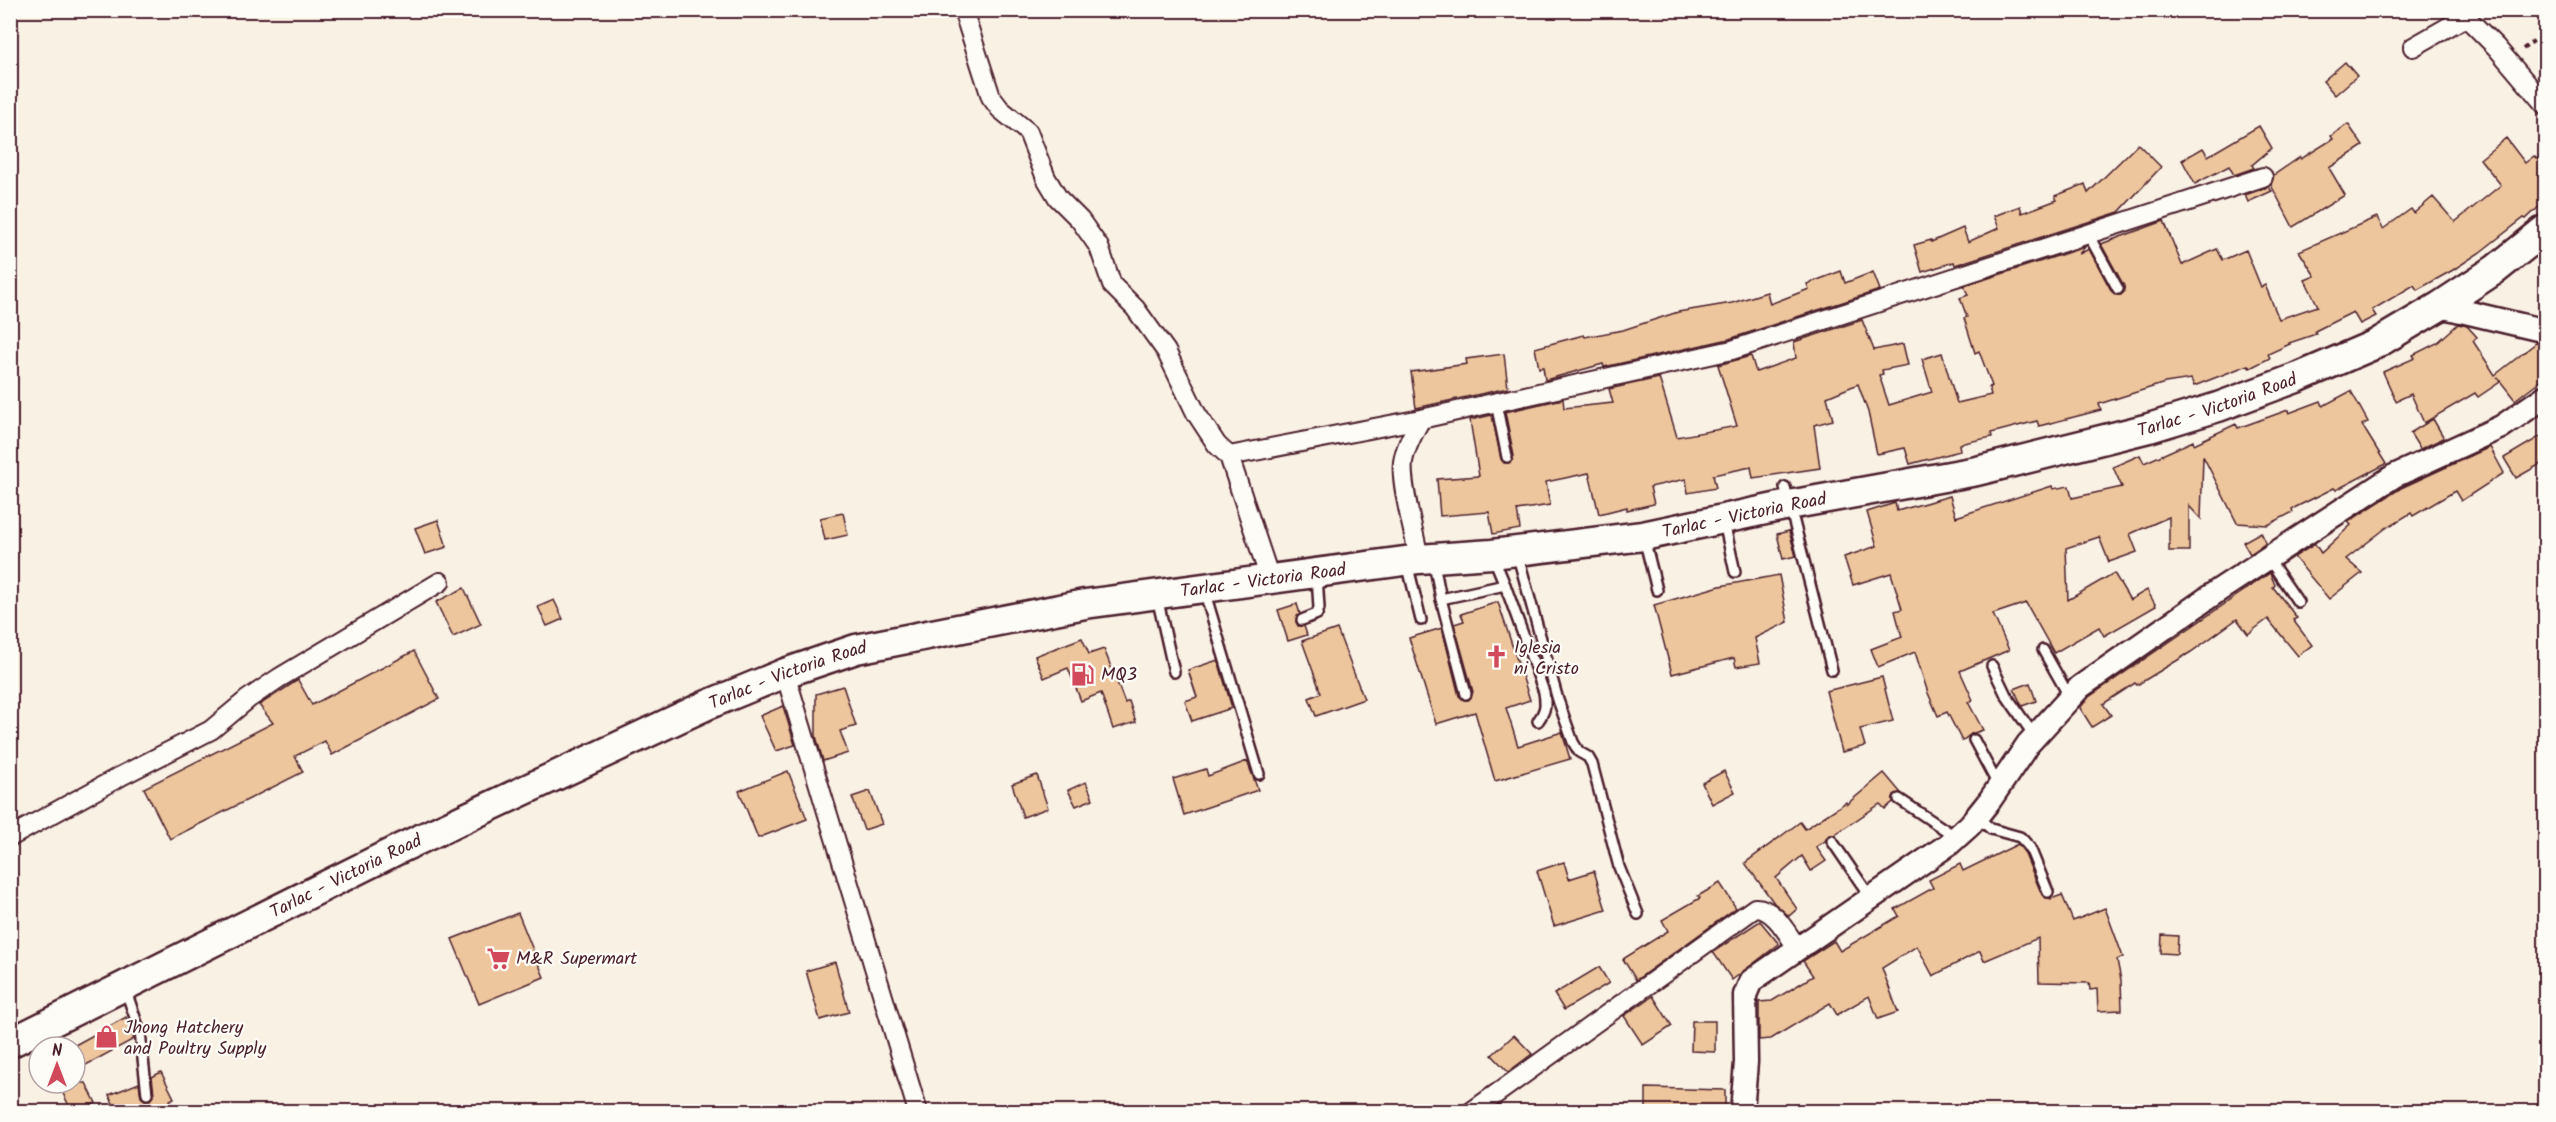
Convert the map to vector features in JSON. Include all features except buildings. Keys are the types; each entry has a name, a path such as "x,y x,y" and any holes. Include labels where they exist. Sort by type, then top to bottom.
{"main road":[{"name":"Tarlac - Victoria Road","path":"10,1043 409,844 707,705 785,673 856,649 1085,604 1420,560 1643,536 1723,520 1787,496 1977,471 2161,424 2218,407 2376,344 2496,269 2546,229"}],"street":[{"path":"963,10 991,97 1000,109 1028,132 1046,178 1058,198 1080,220 1099,247 1112,285 1135,308 1166,351 1196,413 1217,445 1229,456 1270,579"},
{"path":"2413,47 2462,19 2468,19 2496,47 2546,106"},
{"path":"1229,456 1421,419 1732,350 2263,177"},
{"path":"2440,306 2546,331"},
{"path":"1742,1112 1746,1062 1745,995 1750,981 1956,837 1976,816 2034,736 2069,696 2268,558 2394,476 2501,427 2546,396"},
{"path":"1420,560 1402,462 1410,438 1421,419"},
{"path":"10,837 211,730 248,699 279,678 440,582"},
{"path":"785,673 918,1112"},
{"path":"1471,1112 1755,908 1761,908 1771,914 1798,949"}],"lane":[{"path":"2088,234 2118,289"},
{"path":"1496,403 1506,456"},
{"path":"1787,496 1832,670"},
{"path":"1723,520 1735,572"},
{"path":"1643,536 1657,590"},
{"path":"1504,552 1505,585 1544,692 1545,712 1539,721"},
{"path":"1504,552 1573,742 1579,752 1588,757 1592,764 1620,867 1638,914"},
{"path":"2268,558 2298,602"},
{"path":"1420,560 1441,599 1466,694"},
{"path":"1420,560 1421,620"},
{"path":"1302,620 1317,614 1320,608 1317,573"},
{"path":"1441,599 1505,585"},
{"path":"1204,588 1259,774"},
{"path":"1157,594 1174,672"},
{"path":"2043,650 2069,696"},
{"path":"1992,666 2006,695 2034,736"},
{"path":"1974,740 1999,787"},
{"path":"1899,799 1956,837"},
{"path":"1976,816 1991,829 2020,837 2024,841 2030,848 2048,892"},
{"path":"1832,841 1871,898"},
{"path":"124,986 140,1032 147,1094"}],"place":[{"name":"Iglesia ni Cristo","path":"1496,657"},
{"name":"MQ3","path":"1083,674"},
{"name":"M&R Supermart","path":"498,958"},
{"name":"Jhong Hatchery and Poultry Supply","path":"106,1037"}]}
